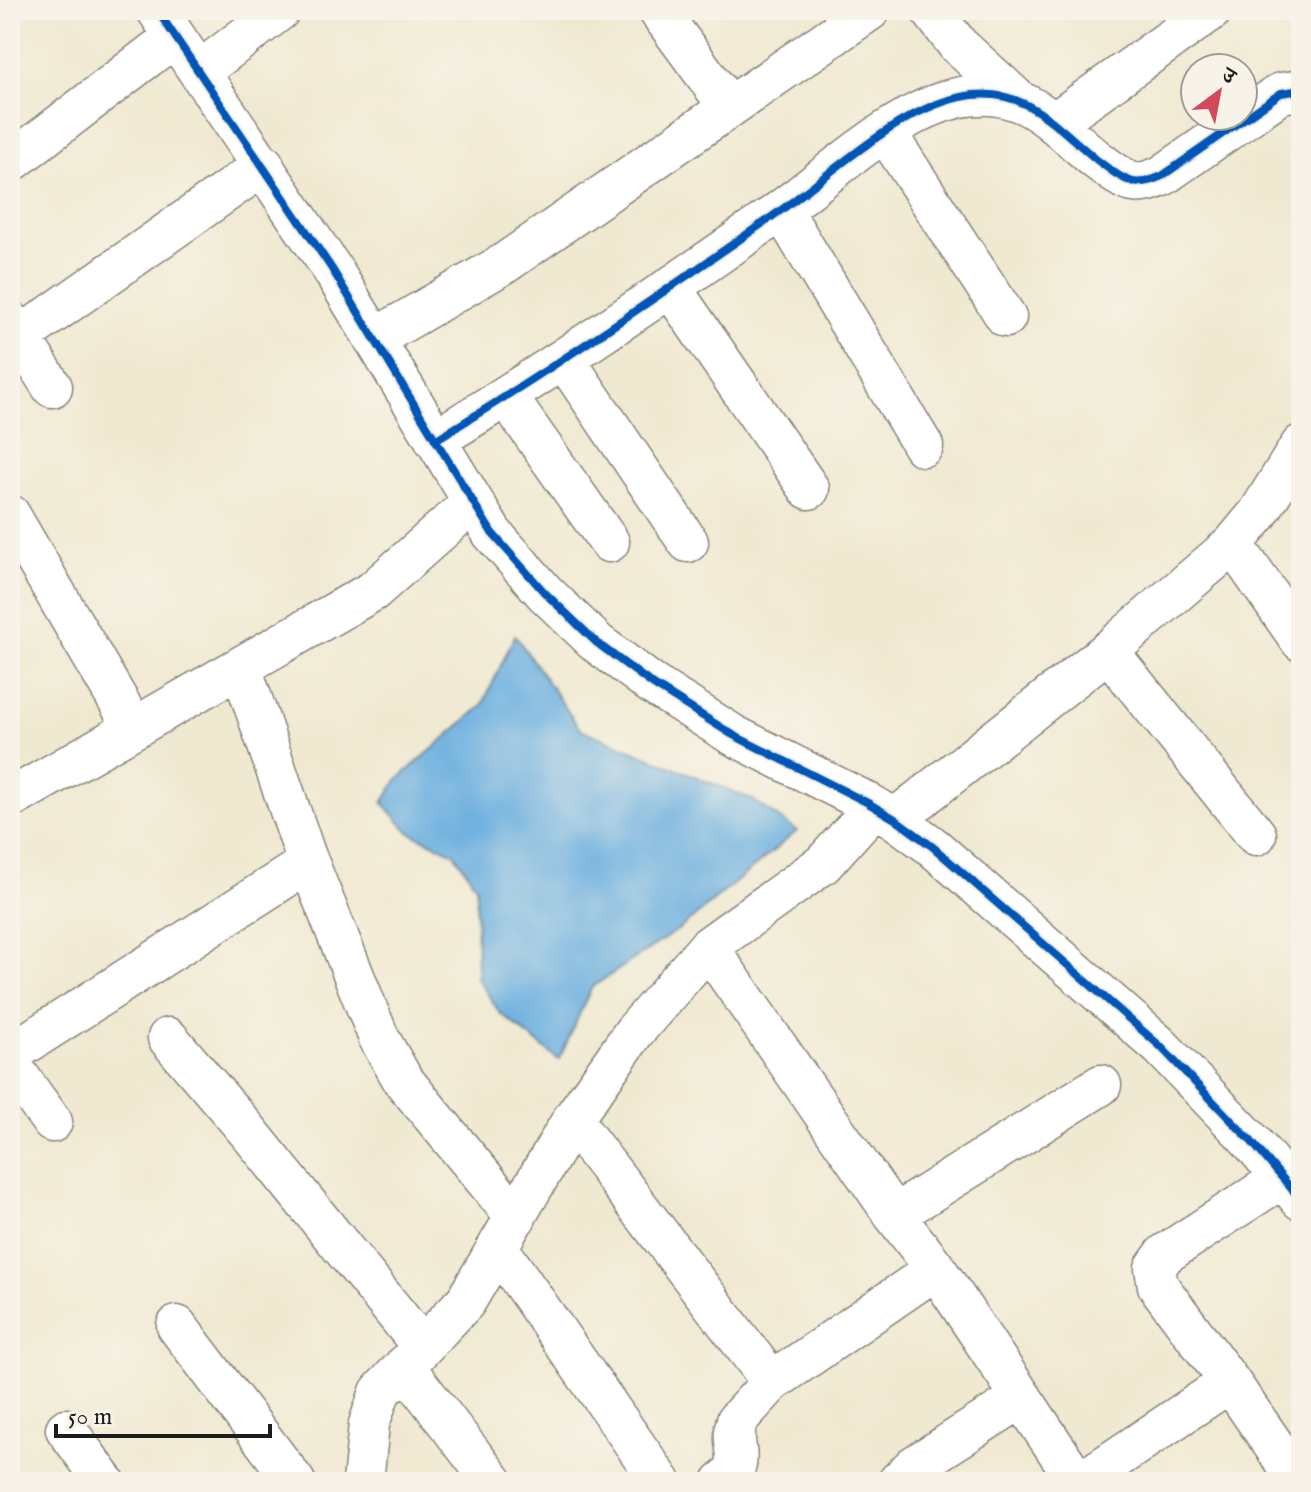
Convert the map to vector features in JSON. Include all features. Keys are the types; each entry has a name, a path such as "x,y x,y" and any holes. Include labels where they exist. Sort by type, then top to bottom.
{"street":[{"path":"199,72 280,10"},
{"path":"658,10 729,107"},
{"path":"374,339 505,263 870,10"},
{"path":"931,10 958,45 1018,100 1055,122 1116,174 1135,182 1162,176 1281,93 1301,90"},
{"path":"1055,122 1212,10"},
{"path":"10,163 165,23 264,165 492,533 545,593 597,643 652,684 733,735 884,813 933,847 1160,1046 1251,1141 1292,1189 1165,1254 1155,1268 1158,1286 1299,1482"},
{"path":"435,440 565,360 671,288 914,114 937,103 976,94 1018,100"},
{"path":"886,133 1006,317"},
{"path":"52,387 15,329 264,165"},
{"path":"782,210 923,446"},
{"path":"671,288 809,489"},
{"path":"565,360 688,542"},
{"path":"507,397 609,542"},
{"path":"363,1482 369,1424 380,1392 466,1301 572,1120 634,1032 708,947 823,864 884,813 1108,651 1233,544 1258,514 1301,445"},
{"path":"10,799 373,591 473,502"},
{"path":"10,515 134,728"},
{"path":"1233,544 1301,641"},
{"path":"1108,651 1256,835"},
{"path":"241,667 308,863 379,1038 403,1080 507,1232 661,1482"},
{"path":"10,1054 308,863"},
{"path":"708,947 894,1215 936,1269 1080,1482 1230,1382"},
{"path":"168,1038 247,1130 413,1356 493,1482"},
{"path":"10,1064 52,1122"},
{"path":"894,1215 1101,1085"},
{"path":"572,1120 772,1382"},
{"path":"722,1482 733,1475 738,1467 737,1420 772,1382 936,1269"},
{"path":"177,1326 295,1482"},
{"path":"898,1482 914,1466 1021,1398"},
{"path":"66,1429 105,1482"}],"water":[{"path":"515,635 580,729 753,800 797,831 682,927 591,988 559,1060 500,1013 477,978 476,886 454,853 409,832 383,803 397,780 482,706"}],"cycle path":[{"path":"157,10 332,269 492,533 545,593 597,643 652,684 733,735 868,803 933,847 1160,1046 1251,1141 1301,1200"},
{"path":"435,440 648,303 773,216 887,130 936,104 983,95 1003,96 1020,102 1052,121 1114,172 1133,182 1140,182 1162,176 1281,93 1301,90"}]}
